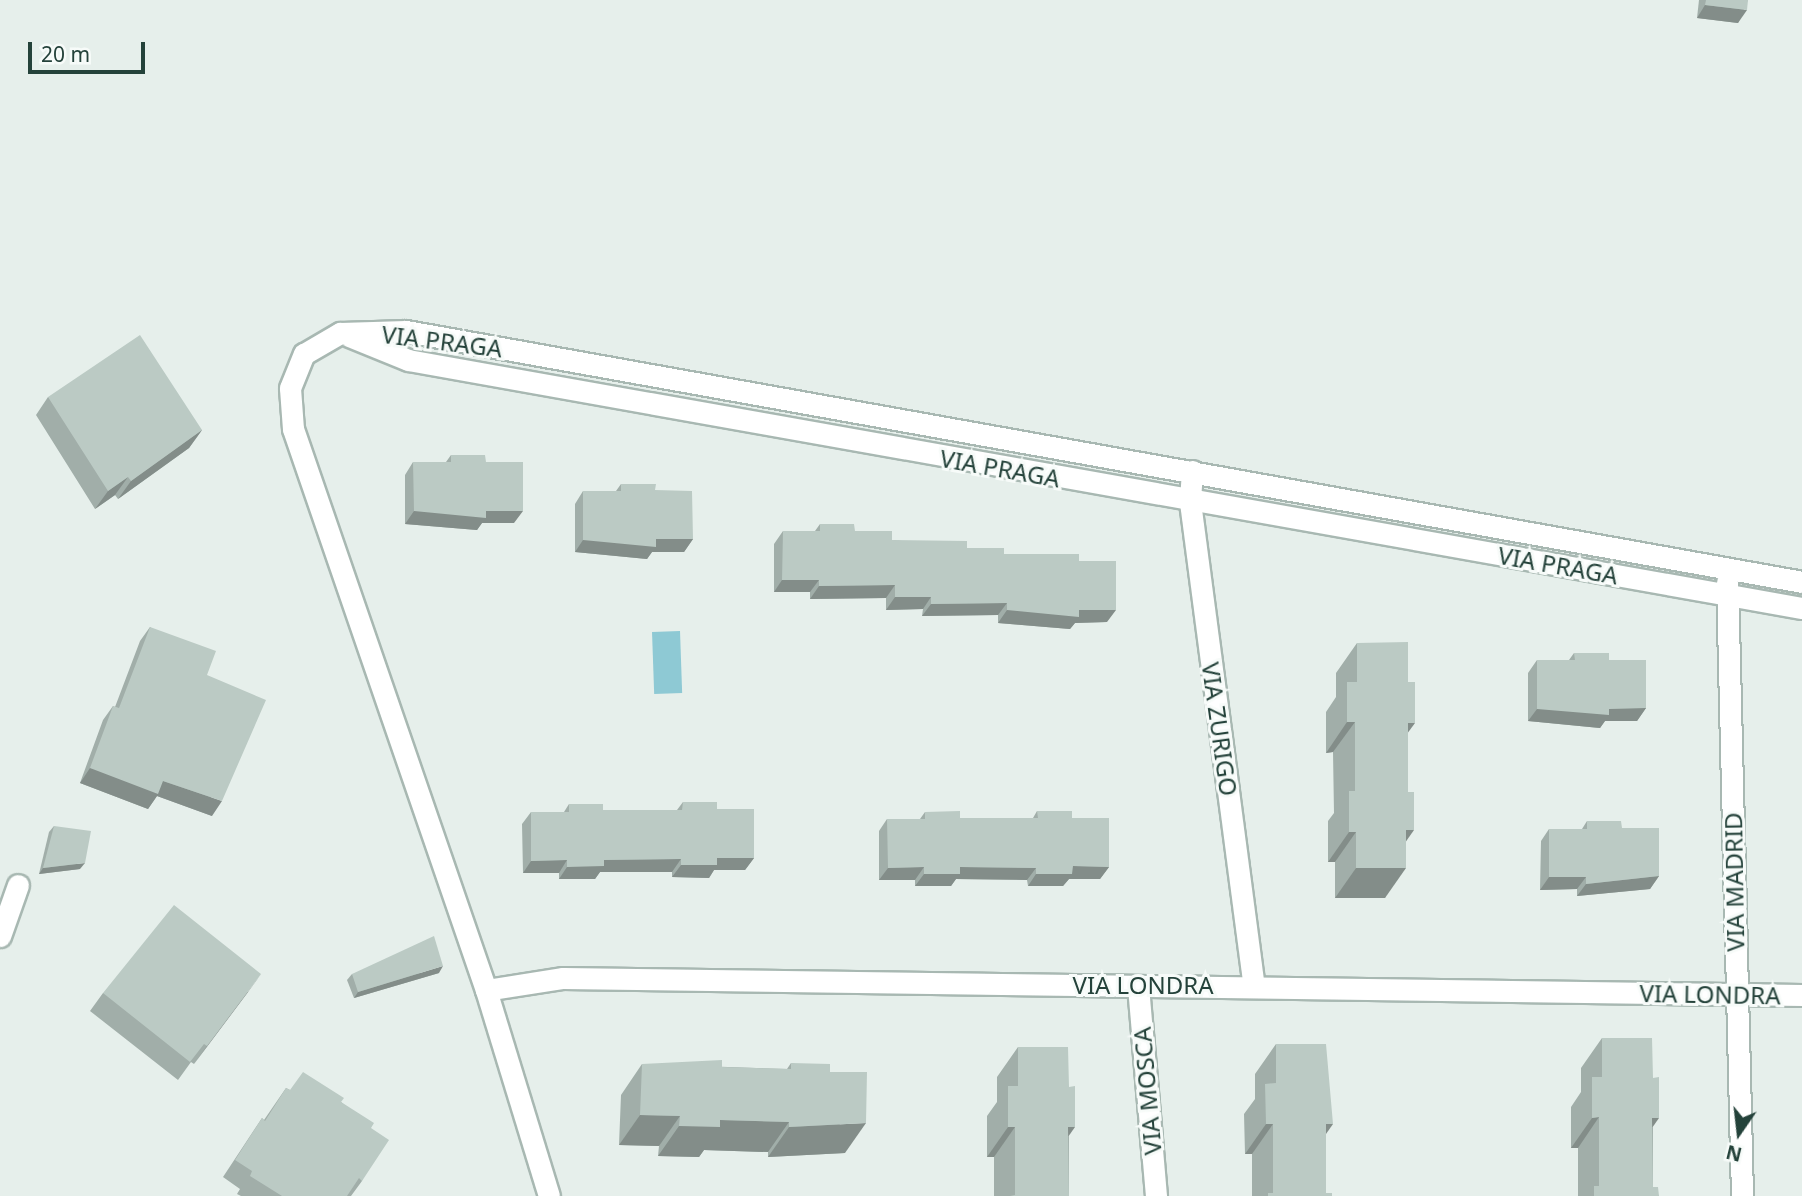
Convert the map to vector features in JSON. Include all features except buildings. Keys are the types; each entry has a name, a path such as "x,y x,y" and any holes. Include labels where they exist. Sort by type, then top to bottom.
{"street":[{"name":"VIA PRAGA","path":"340,332 406,331 1802,582"},
{"name":"VIA PRAGA","path":"340,332 408,360 1189,502 1802,608"},
{"path":"340,332 304,354 290,388 293,429 486,990 549,1196"},
{"name":"VIA ZURIGO","path":"1192,471 1189,502 1254,986"},
{"name":"VIA MADRID","path":"1726,568 1741,1196"},
{"path":"0,936 18,885"},
{"name":"VIA LONDRA","path":"486,990 563,978 1802,995"},
{"name":"VIA MOSCA","path":"1138,986 1156,1196"}],"water":[{"path":"680,631 682,693 654,694 652,632"}]}
